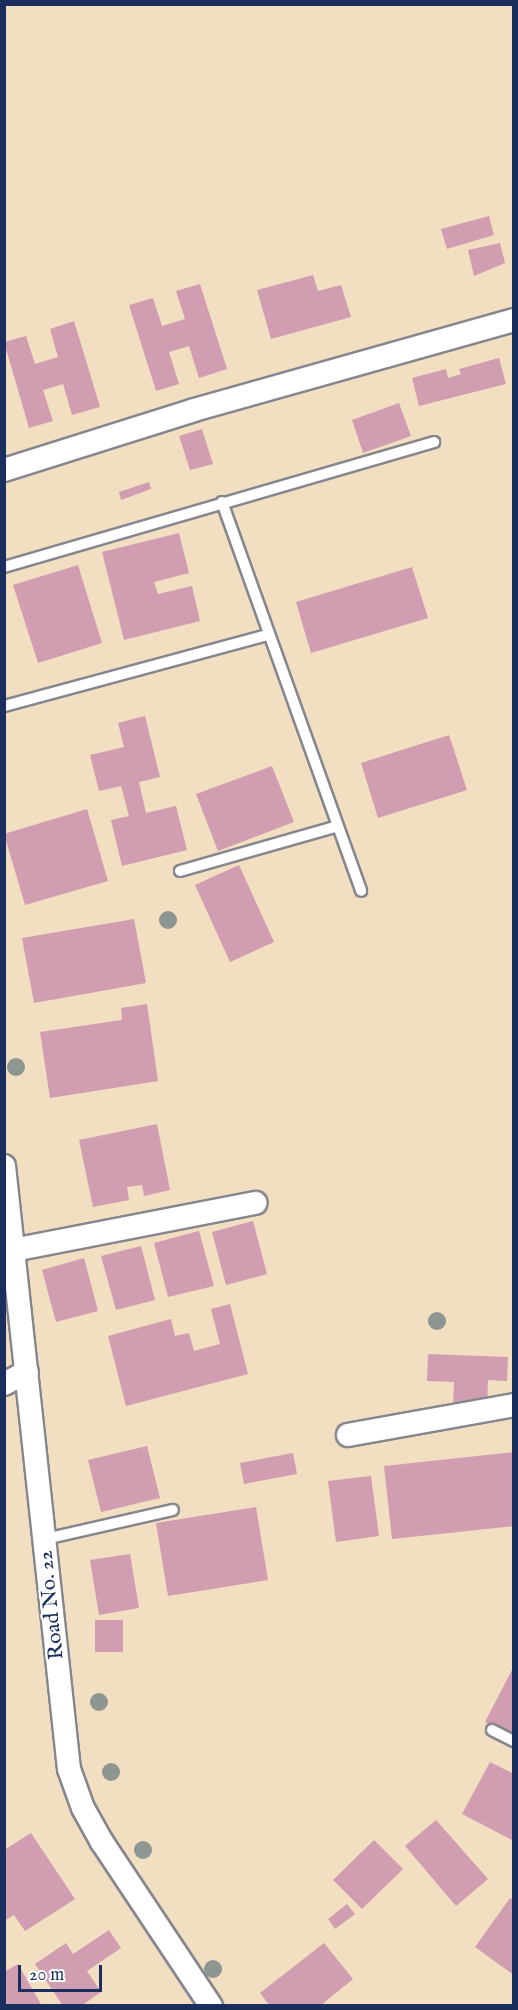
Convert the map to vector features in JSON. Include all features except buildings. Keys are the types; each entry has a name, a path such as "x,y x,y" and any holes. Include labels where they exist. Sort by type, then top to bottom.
{"street":[{"path":"4,470 194,410 513,320"},
{"name":"Road No. 22","path":"4,1166 69,1769 83,1808 102,1842 211,2006"},
{"path":"13,1250 255,1203"},
{"path":"4,1384 27,1372"},
{"path":"348,1435 513,1405"}],"lane":[{"path":"4,567 434,442"},
{"path":"222,502 361,891"},
{"path":"4,706 268,635"},
{"path":"180,871 338,826"},
{"path":"45,1539 173,1510"},
{"path":"492,1730 513,1741"}]}
